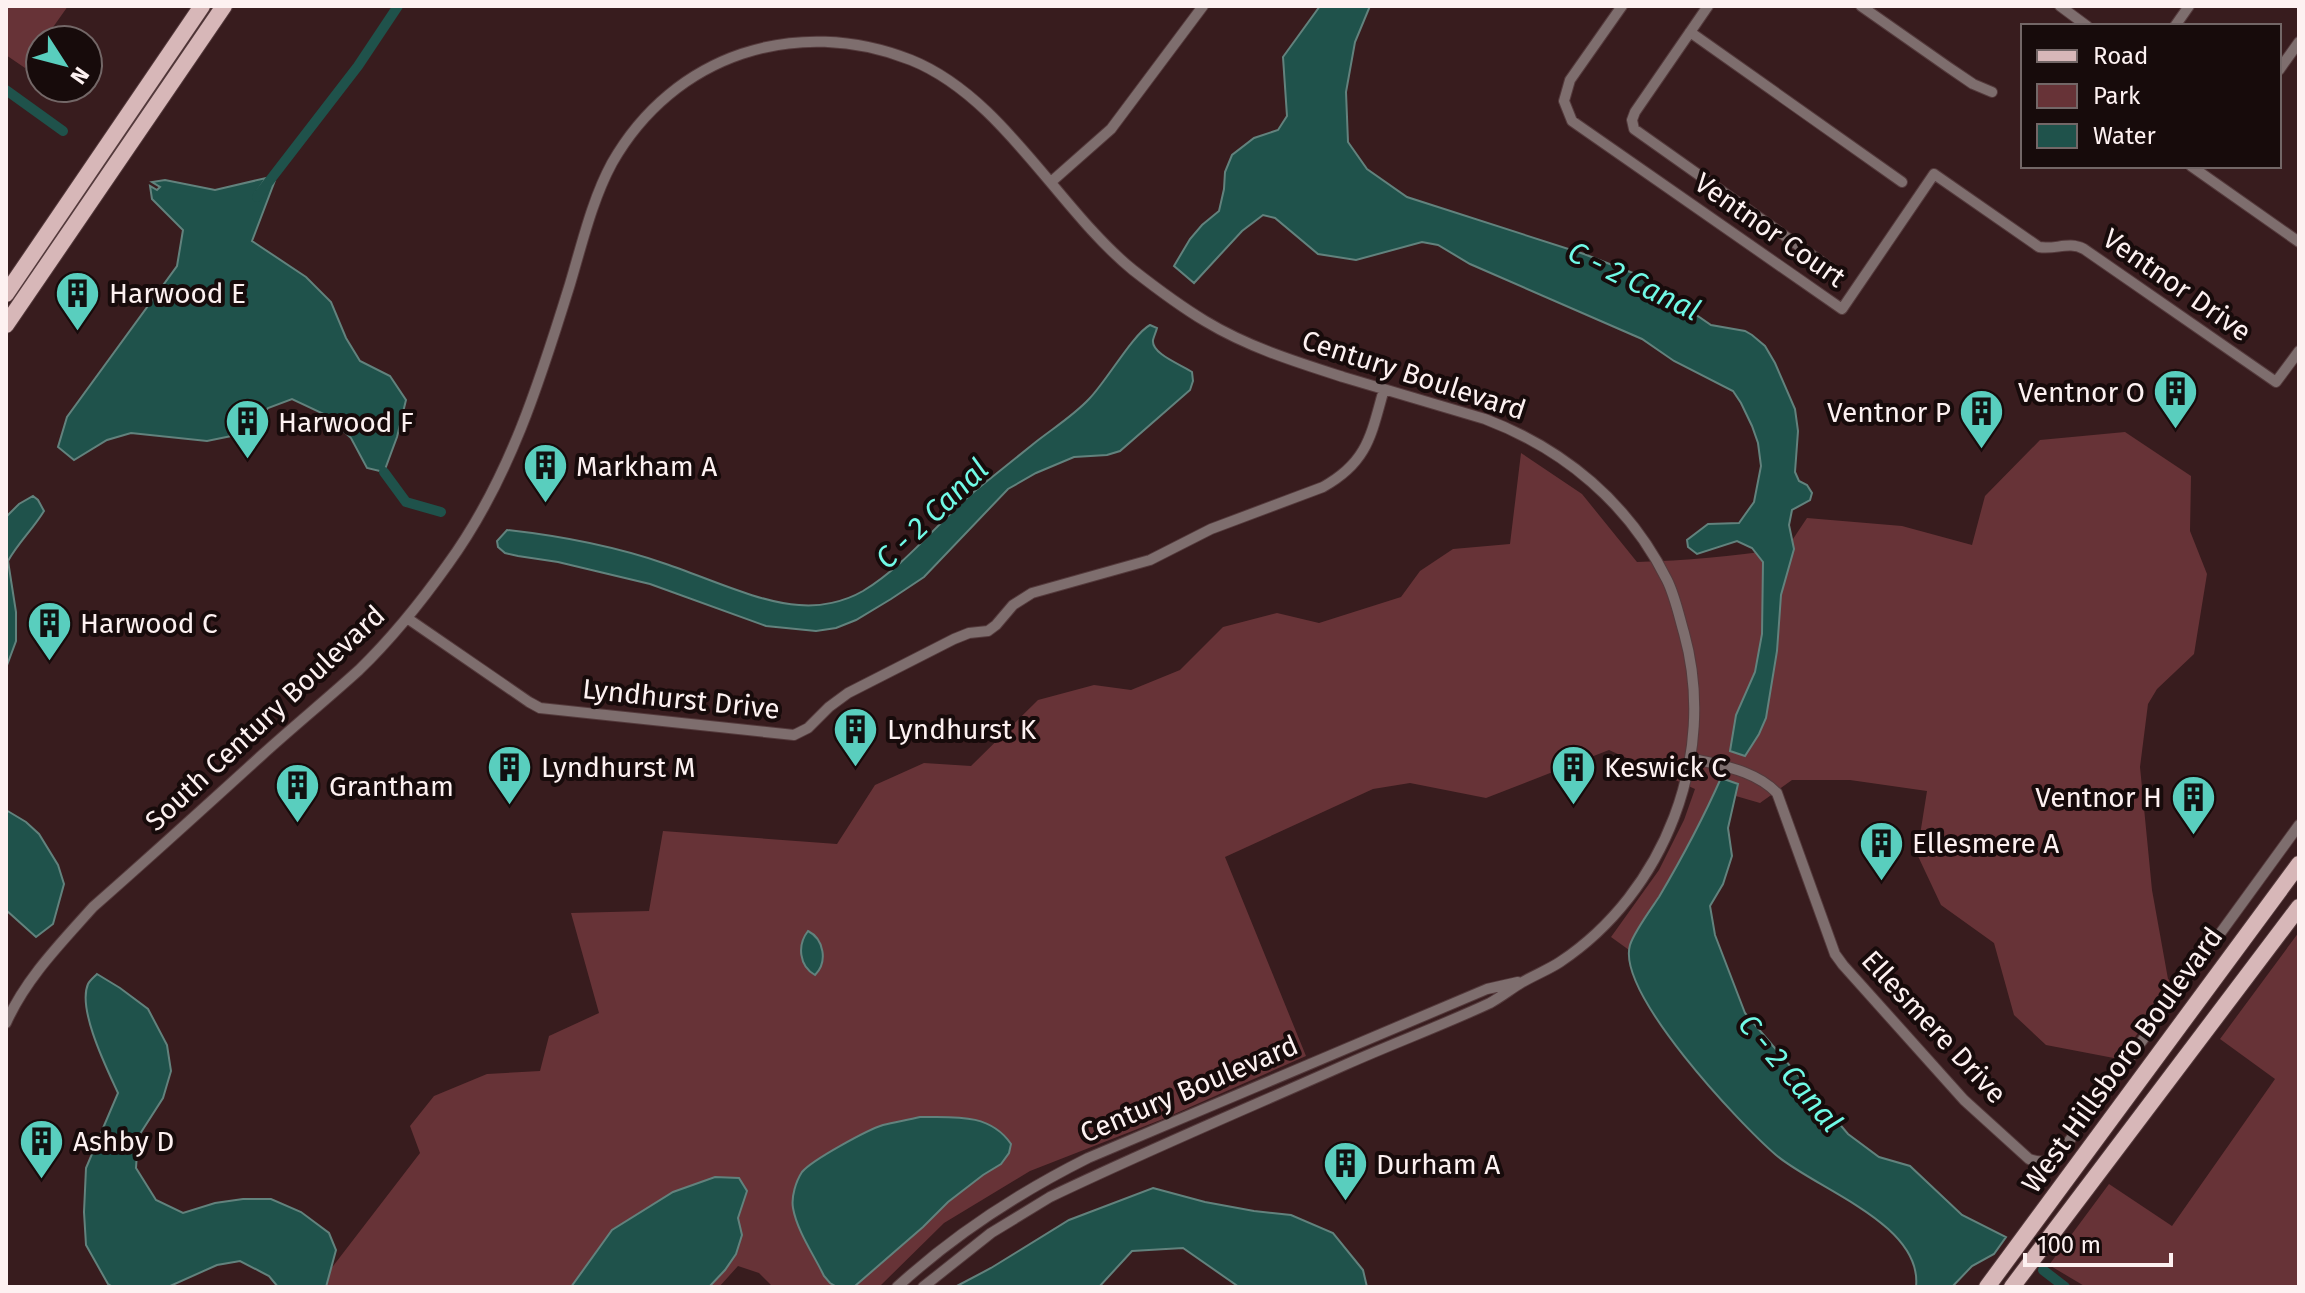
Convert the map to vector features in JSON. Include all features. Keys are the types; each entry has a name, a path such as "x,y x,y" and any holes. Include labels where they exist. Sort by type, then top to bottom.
{"main road":[{"path":"6,294 202,6"},
{"path":"6,325 224,6"},
{"name":"West Hillsboro Boulevard","path":"1987,1287 2299,864"},
{"name":"West Hillsboro Boulevard","path":"2012,1287 2299,907"}],"street":[{"path":"1051,182 1111,129 1203,6"},
{"name":"Ventnor Court","path":"1622,6 1570,80 1564,101 1567,112 1577,125 1842,309 1934,174"},
{"path":"1708,6 1635,112 1632,125 1636,132 1840,275"},
{"path":"1861,6 1973,84 1992,92"},
{"path":"2060,6 2084,24"},
{"path":"2176,24 2189,6"},
{"path":"1690,32 1902,182"},
{"name":"South Century Boulevard","path":"7,1019 28,984 93,907 360,668 407,618 451,560 484,506 518,439 589,220 609,168 630,134 659,103 695,76 735,56 783,43 809,40 858,45 890,53 928,68 954,84"},
{"path":"2281,67 2299,42"},
{"name":"Century Boulevard","path":"923,1287 991,1233 1050,1197 1493,1001 1573,952 1608,921 1632,893 1668,833 1691,758 1694,708 1688,648 1669,582 1616,504 1582,471 1514,429 1284,358 1208,323 1123,262 975,101 954,84"},
{"path":"2209,171 2299,242"},
{"name":"Ventnor Drive","path":"1934,174 2039,247 2075,244 2084,249 2276,382 2299,351"},
{"name":"Lyndhurst Drive","path":"407,618 540,708 794,735 808,728 848,693 954,639 969,633 988,631 1013,605 1032,593 1150,560 1211,529 1323,487 1339,478 1363,452 1384,389"},
{"name":"Ellesmere Drive","path":"1691,758 1751,774 1767,782 1777,793 1828,935 1843,965 1964,1100 2029,1159 2045,1161 2059,1155 2299,825"},
{"name":"Century Boulevard","path":"897,1287 935,1253 981,1219 1041,1181 1088,1158 1487,989 1524,981"}],"green space":[{"path":"6,6 68,6 55,24 24,24 24,67 6,55"},
{"path":"2125,432 2191,476 2190,531 2207,574 2194,654 2157,689 2148,704 2140,767 2152,890 2168,979 2174,984 2119,1059 2046,1045 2014,1015 1994,943 1941,905 1917,854 1927,791 1850,780 1792,780 1760,803 1715,790 1701,823 1629,950 1611,937 1659,870 1684,820 1695,789 1609,750 1486,798 1410,783 1373,789 1225,857 1306,1056 1163,1119 1030,1171 944,1223 879,1287 773,1287 759,1273 738,1266 719,1287 317,1287 420,1153 410,1126 434,1096 487,1074 540,1071 549,1036 599,1013 571,913 649,911 663,831 837,844 875,785 924,763 971,766 1038,700 1094,685 1131,690 1180,670 1223,627 1277,613 1319,623 1401,597 1420,571 1453,549 1510,544 1521,453 1582,494 1637,562 1712,558 1787,548 1807,518 1902,526 1972,545 1985,496 2040,440"},
{"path":"2299,932 2297,1287 2086,1287 2049,1265 2109,1184 2172,1226 2275,1079 2220,1039"}],"water":[{"path":"1320,6 1370,6 1355,42 1346,92 1348,142 1367,169 1407,197 1584,254 1638,275 1711,325 1752,335 1765,346 1775,363 1795,409 1798,431 1795,472 1799,481 1807,485 1812,493 1810,500 1792,510 1789,525 1794,549 1781,595 1777,651 1766,718 1745,756 1730,751 1736,715 1755,672 1762,634 1763,562 1752,548 1737,541 1697,554 1688,547 1687,540 1708,524 1739,523 1754,502 1761,466 1758,443 1733,391 1674,361 1642,339 1470,264 1438,245 1422,242 1356,260 1318,254 1275,218 1263,215 1242,231 1194,283 1174,266 1190,239 1219,211 1225,172 1232,155 1254,138 1278,130 1287,116 1283,57"},
{"path":"266,178 256,197 274,183 252,241 306,277 331,302 346,338 360,361 390,376 406,400 384,472 367,468 351,438 326,415 292,399 268,408 246,433 207,441 131,433 107,440 74,460 58,447 67,417 177,266 183,230 152,199 150,186 157,190 160,187 152,182 165,180 215,190"},
{"path":"1150,325 1157,328 1153,340 1157,350 1192,372 1190,390 1120,451 1074,457 1008,489 924,577 856,620 836,628 816,631 766,626 650,584 505,553 498,547 497,541 507,530 547,535 627,552 750,595 784,603 815,605 848,598 894,568 976,490 1071,416 1096,391 1136,338"},
{"path":"33,496 44,511 8,561 16,612 16,641 6,668 6,517"},
{"path":"1721,778 1738,784 1728,828 1732,856 1723,884 1710,906 1715,935 1745,1013 1848,1134 1879,1157 1910,1166 1962,1215 2006,1237 1994,1254 1972,1266 1952,1287 1916,1287 1914,1265 1903,1245 1885,1227 1864,1210 1794,1168 1759,1139 1684,1056 1642,994 1631,967 1630,945 1684,854"},
{"path":"6,810 39,834 58,865 64,884 53,924 36,937 6,910"},
{"path":"808,931 818,939 823,957 815,975 801,955"},
{"path":"97,974 148,1009 167,1045 171,1071 163,1098 138,1137 136,1168 156,1200 183,1213 215,1203 243,1199 271,1199 301,1212 329,1233 336,1250 326,1287 278,1287 269,1276 240,1261 217,1265 168,1287 113,1287 108,1284 86,1245 84,1212 86,1168 118,1093 95,1039 86,1008 88,984"},
{"path":"920,1117 958,1117 982,1122 993,1127 1011,1144 1009,1153 1001,1164 948,1202 855,1286 837,1287 824,1276 795,1217 794,1189 800,1176 817,1160 865,1133 883,1125"},
{"path":"715,1177 739,1178 747,1191 738,1218 742,1235 736,1254 709,1287 571,1287 612,1230 673,1192"},
{"path":"1153,1188 1205,1202 1291,1215 1333,1233 1363,1270 1367,1287 1239,1287 1183,1248 1132,1251 1099,1287 955,1287 1069,1220"}],"waterway":[{"path":"257,197 358,66 398,6"},
{"path":"6,90 63,131"},
{"name":"C - 2 Canal","path":"384,472 406,502 441,512"},
{"name":"C - 2 Canal","path":"2043,1270 2065,1287"}],"place":[{"name":"Harwood E","path":"78,332"},
{"name":"Ventnor O","path":"2176,431"},
{"name":"Ventnor P","path":"1982,451"},
{"name":"Harwood F","path":"247,461"},
{"name":"Markham A","path":"545,505"},
{"name":"Harwood C","path":"49,662"},
{"name":"Lyndhurst K","path":"856,768"},
{"name":"Lyndhurst M","path":"510,806"},
{"name":"Keswick C","path":"1573,806"},
{"name":"Grantham","path":"298,825"},
{"name":"Ventnor H","path":"2193,836"},
{"name":"Ellesmere A","path":"1881,882"},
{"name":"Ashby D","path":"42,1180"},
{"name":"Durham A","path":"1345,1203"}]}
